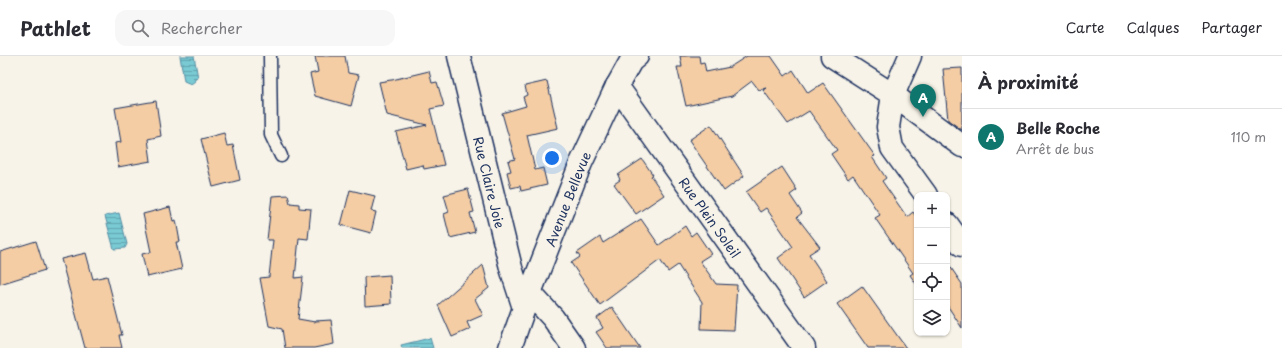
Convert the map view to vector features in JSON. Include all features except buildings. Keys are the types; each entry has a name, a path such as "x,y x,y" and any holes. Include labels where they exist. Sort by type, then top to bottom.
{"street":[{"name":"Rue Claire Joie","path":"459,56 511,268 527,300"},
{"name":"Avenue Bellevue","path":"510,348 527,300 581,163 617,86 631,61 637,56"},
{"path":"832,56 893,95 962,146"},
{"path":"910,56 893,95 888,127 892,148 924,192"},
{"name":"Rue Plein Soleil","path":"617,86 804,348"},
{"path":"950,228 962,244"},
{"path":"527,300 553,318 574,348"}],"lane":[{"path":"270,56 271,135 281,156"}],"water":[{"path":"180,56 194,56 198,78 191,84 184,81"},
{"path":"119,213 127,244 125,248 114,249 105,216"},
{"path":"430,338 433,348 402,348 401,345"}],"place":[{"name":"Belle Roche","path":"923,117"}]}
